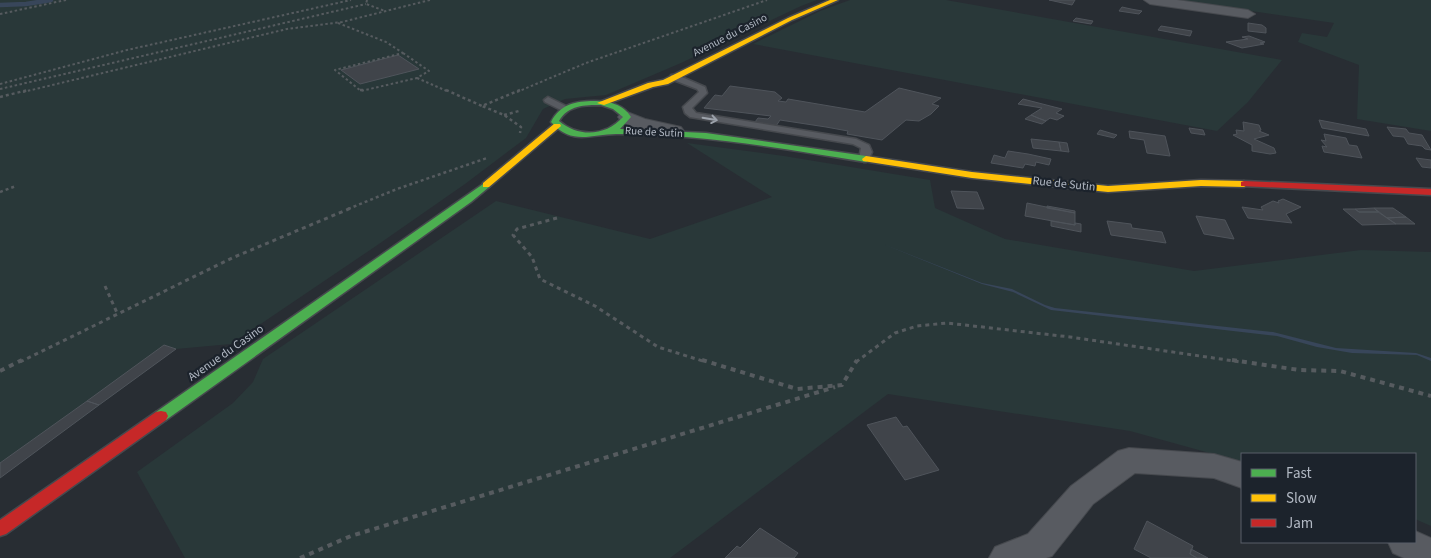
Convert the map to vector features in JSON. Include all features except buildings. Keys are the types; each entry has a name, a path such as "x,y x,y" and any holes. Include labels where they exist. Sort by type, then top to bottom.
{"street":[{"name":"Avenue du Casino","path":"670,80 790,19 835,0"},
{"path":"1150,0 1248,14"},
{"path":"589,135 569,133 557,126 554,122 555,118 565,110 582,104 601,103 670,80"},
{"path":"609,132 619,128 625,122 626,115 670,80"},
{"path":"601,103 620,108 626,115"},
{"name":"Rue de Sutin","path":"626,115 639,123 699,135"},
{"path":"468,200 557,126"},
{"name":"Rue de Sutin","path":"589,135 649,130 699,135 972,175 1108,189 1202,184 1285,185 1431,192"},
{"path":"566,143 589,135"},
{"path":"468,200 538,158"},
{"name":"Avenue du Casino","path":"0,529 468,200"},
{"path":"1006,558 1040,544 1082,495 1129,460 1214,466 1241,474"},
{"path":"1407,543 1431,554"}],"lane":[{"path":"670,80 701,88 703,93 687,107 688,111 693,114 856,142 866,147 867,152 864,159"},
{"path":"548,100 565,110"}],"path":[{"path":"0,14 66,0"},
{"path":"0,84 136,48 351,0"},
{"path":"366,4 367,0"},
{"path":"0,97 287,29 337,23 430,0"},
{"path":"482,106 586,63 767,0"},
{"path":"0,90 366,4 385,11"},
{"path":"337,23 386,42 403,53 429,71 417,78 361,91 335,70 403,53"},
{"path":"48,72 58,83"},
{"path":"417,78 504,115 521,127 519,138"},
{"path":"504,115 519,111"},
{"path":"0,371 232,258 388,193 488,157"},
{"path":"0,192 16,186"},
{"path":"557,218 516,229 513,235 532,257 540,279 595,306 658,346 797,388 842,385"},
{"path":"105,286 118,315"},
{"path":"300,558 351,536 842,385 855,362 895,333 917,326 947,324 1070,336 1299,370 1340,371 1431,396"}],"shaded area":[{"path":"0,0 817,0 681,63 606,95 565,99 543,109 526,138 465,184 376,246 231,344 176,349 0,478"},
{"path":"850,0 946,0 1282,60 1248,102 1217,131 753,44 820,11"},
{"path":"1174,0 1431,0 1431,131 1357,119 1359,65 1298,42 1302,33 1327,37 1334,23"},
{"path":"687,143 784,156 930,180 935,208 1005,239 1194,271 1361,250 1431,252 1431,526 1416,519 1416,453 1241,453 1241,462 1130,431 888,394 670,558 185,558 137,472 233,403 253,382 263,359 496,201 650,239 772,197"}],"water":[{"path":"883,244 982,283 1012,289 1055,308 1273,332 1336,348 1416,353 1431,358 1431,361 1417,355 1352,353 1317,347 1277,336 1051,310 1013,292 982,284"}],"waterway":[{"path":"0,5 26,4 51,0"}],"traffic: fast":[{"path":"601,103 619,109 627,117 612,130 592,135 572,133 555,122 563,111 574,105 601,103"},
{"path":"609,131 641,131 706,136 866,159"},
{"path":"161,416 468,200 486,185"}],"traffic: slow":[{"path":"601,103 651,85 665,82 790,19 835,0"},
{"path":"486,185 557,126"},
{"path":"866,159 972,175 1108,189 1201,183 1244,184"}],"traffic: jam":[{"path":"1244,184 1431,192"},
{"path":"0,529 161,416"}]}
